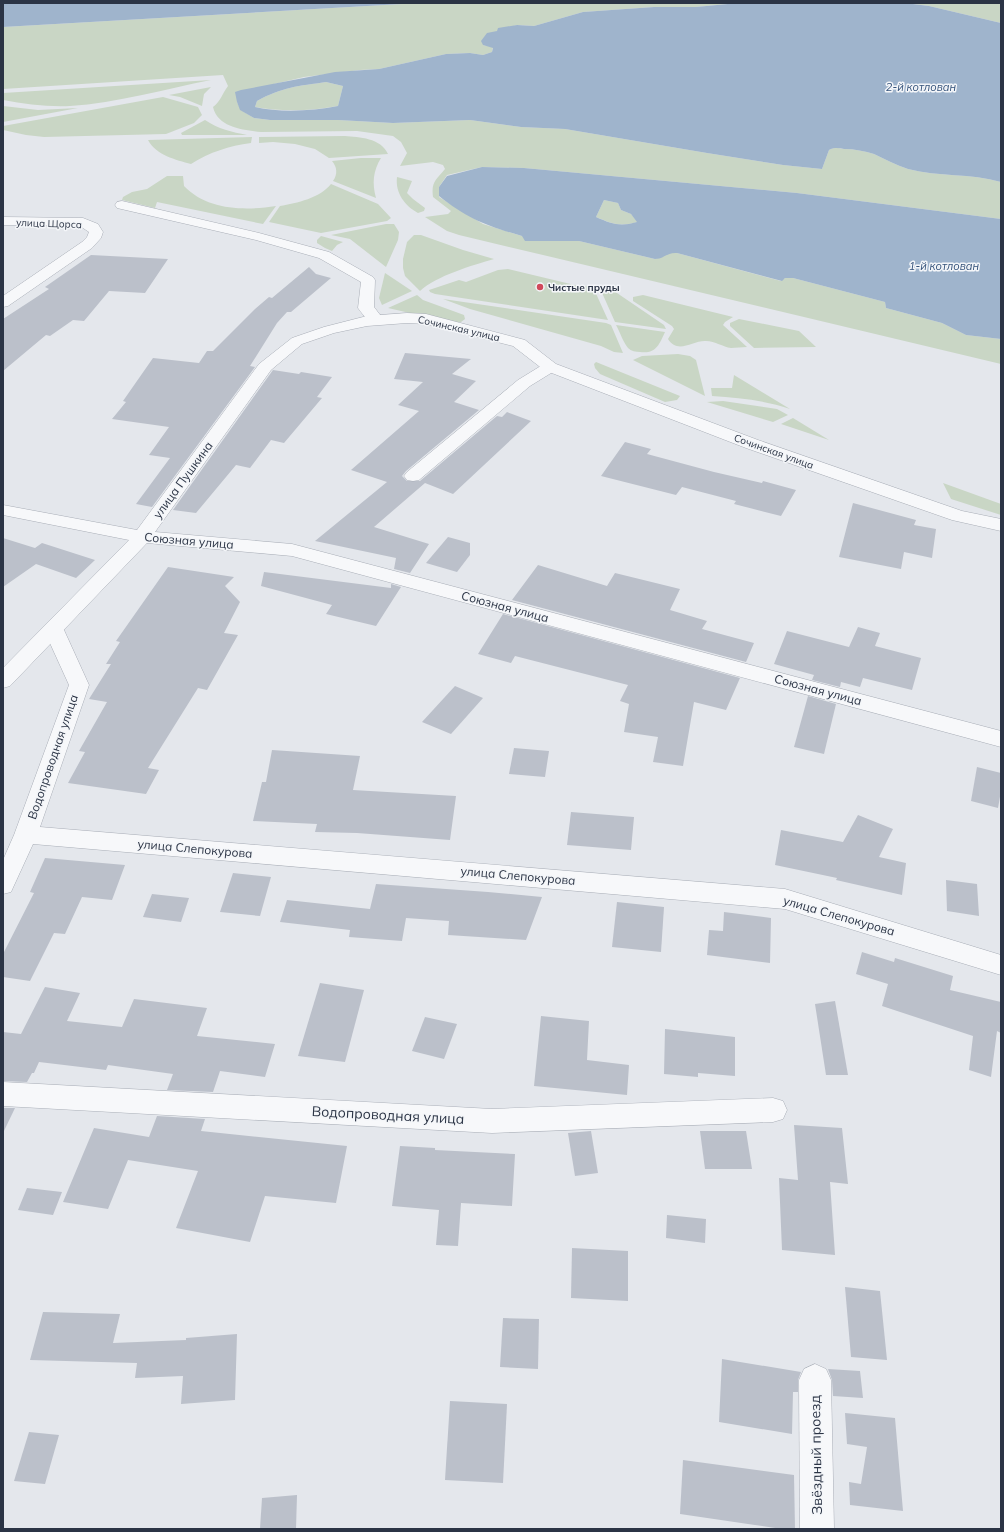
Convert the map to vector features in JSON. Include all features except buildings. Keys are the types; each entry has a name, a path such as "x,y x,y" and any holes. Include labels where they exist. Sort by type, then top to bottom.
{"street":[{"path":"122,205 259,237 324,255 368,280 366,308 368,321"},
{"name":"улица Щорса","path":"3,221 83,222 93,227 96,232 94,238 87,245 3,303"},
{"name":"Сочинская улица","path":"368,321 417,318 519,343 550,367 752,444 958,516 1001,525"},
{"name":"улица Пушкина","path":"3,681 54,630 142,537 265,367 297,341 329,330 368,321"},
{"path":"414,476 524,383 550,367"},
{"name":"Союзная улица","path":"3,510 142,537 292,550 1001,739"},
{"name":"Водопроводная улица","path":"3,885 26,835 79,685 54,630"},
{"name":"улица Слепокурова","path":"26,835 785,899 1001,965"},
{"name":"Водопроводная улица","path":"3,1094 492,1121 773,1110"},
{"name":"Звёздный проезд","path":"815,1380 817,1529"}],"green space":[{"path":"419,3 738,3 696,7 654,7 583,12 534,26 517,25 497,31 483,45 493,47 492,52 483,55 470,53 446,54 379,69 304,77 274,84 237,102 241,110 254,118 270,120 338,120 393,123 470,120 521,127 565,129 783,165 822,169 829,150 833,148 852,149 874,154 908,169 931,173 978,177 1001,182 1001,219 797,193 524,168 482,167 447,175 439,187 439,197 483,224 522,236 579,241 655,259 669,253 677,253 781,281 785,278 793,278 885,302 886,308 942,323 966,335 1001,339 1001,364 447,231 425,217 448,214 451,211 433,197 434,184 445,169 443,165 433,162 400,166 407,153 401,142 393,136 357,131 261,132 232,127 220,119 213,107 220,100 228,86 223,75 3,89 3,27"},
{"path":"905,3 1001,3 1001,23 929,6"},
{"path":"211,80 123,99 70,106 28,104 3,100 3,93"},
{"path":"326,82 343,86 338,106 296,110 276,110 255,107 257,101 266,96 291,88"},
{"path":"211,87 204,94 202,106 180,97 169,95"},
{"path":"163,97 198,107 202,115 194,123 166,134 44,137 3,130 3,126"},
{"path":"3,106 38,110 78,108 3,122"},
{"path":"205,120 220,128 247,135 182,135 181,133"},
{"path":"345,136 369,139 380,145 388,154 329,158 315,149 295,144 273,142 259,143 259,137"},
{"path":"252,137 251,143 220,150 191,164 173,159 161,153 156,150 148,140"},
{"path":"361,158 381,158 376,168 374,177 376,198 333,181 336,176 336,171 332,161"},
{"path":"167,176 183,176 184,186 193,194 215,204 239,208 264,208 276,206 263,224 157,202 155,208 122,200 123,197 132,192 147,189"},
{"path":"397,177 412,181 407,193 425,208 424,211 418,213 405,203 399,194"},
{"path":"331,184 378,204 391,218 387,221 321,233 269,222 280,206 315,196"},
{"path":"604,200 618,203 621,210 631,214 638,222 616,224 596,217"},
{"path":"386,224 394,224 399,232 398,240 386,267 350,239 331,235"},
{"path":"414,235 421,235 494,259 445,276 420,291 405,276 403,268 403,259 407,242"},
{"path":"321,236 343,242 337,245 332,251 317,243 317,240"},
{"path":"508,269 583,287 589,285 593,287 608,320 435,294 429,290 459,280 466,282 498,270"},
{"path":"385,273 412,291 382,305 379,298"},
{"path":"599,286 615,289 614,291 664,325 666,329 615,322"},
{"path":"417,295 423,300 464,315 465,319 461,322 449,322 388,308"},
{"path":"643,295 733,317 723,325 747,347 731,348 706,341 701,341 686,346 676,346 672,344 668,339 674,329 672,326 633,301 633,297"},
{"path":"443,299 606,323 611,325 623,353 614,352 601,346 470,309"},
{"path":"739,319 799,331 816,347 754,348 730,326 730,323"},
{"path":"616,325 665,332 656,348 650,352 637,352 628,348"},
{"path":"678,354 690,356 696,360 705,396 633,360 642,356"},
{"path":"596,362 680,396 677,400 665,402 600,374 595,368 594,364"},
{"path":"734,375 790,409 761,401 712,396 711,388 732,388"},
{"path":"723,401 777,409 788,415 773,422 707,402"},
{"path":"793,418 829,440 781,424"},
{"path":"943,483 1001,504 1001,515 951,499"}],"water":[{"path":"3,3 419,3 3,27"},
{"name":"2-й котлован","path":"738,3 905,3 929,6 1001,23 1001,182 978,177 931,173 908,169 871,153 838,148 829,150 822,169 783,165 565,129 521,127 470,120 393,123 338,120 270,120 254,118 240,110 235,92 335,72 379,69 446,54 470,53 483,55 492,52 493,48 483,45 481,41 487,33 497,31 498,28 517,25 534,26 583,12 654,7 696,7","holes":["326,82 343,86 338,106 296,111 255,107 257,101 266,96 291,88"]},
{"name":"1-й котлован","path":"482,167 524,168 797,193 1001,219 1001,339 966,335 942,323 886,308 885,302 793,278 785,278 782,281 677,253 655,259 579,241 525,241 522,236 478,221 459,211 439,196 439,187 447,176","holes":["604,200 618,203 621,210 631,214 637,222 616,224 596,217"]}],"place":[{"name":"Чистые пруды","path":"540,287"}]}
